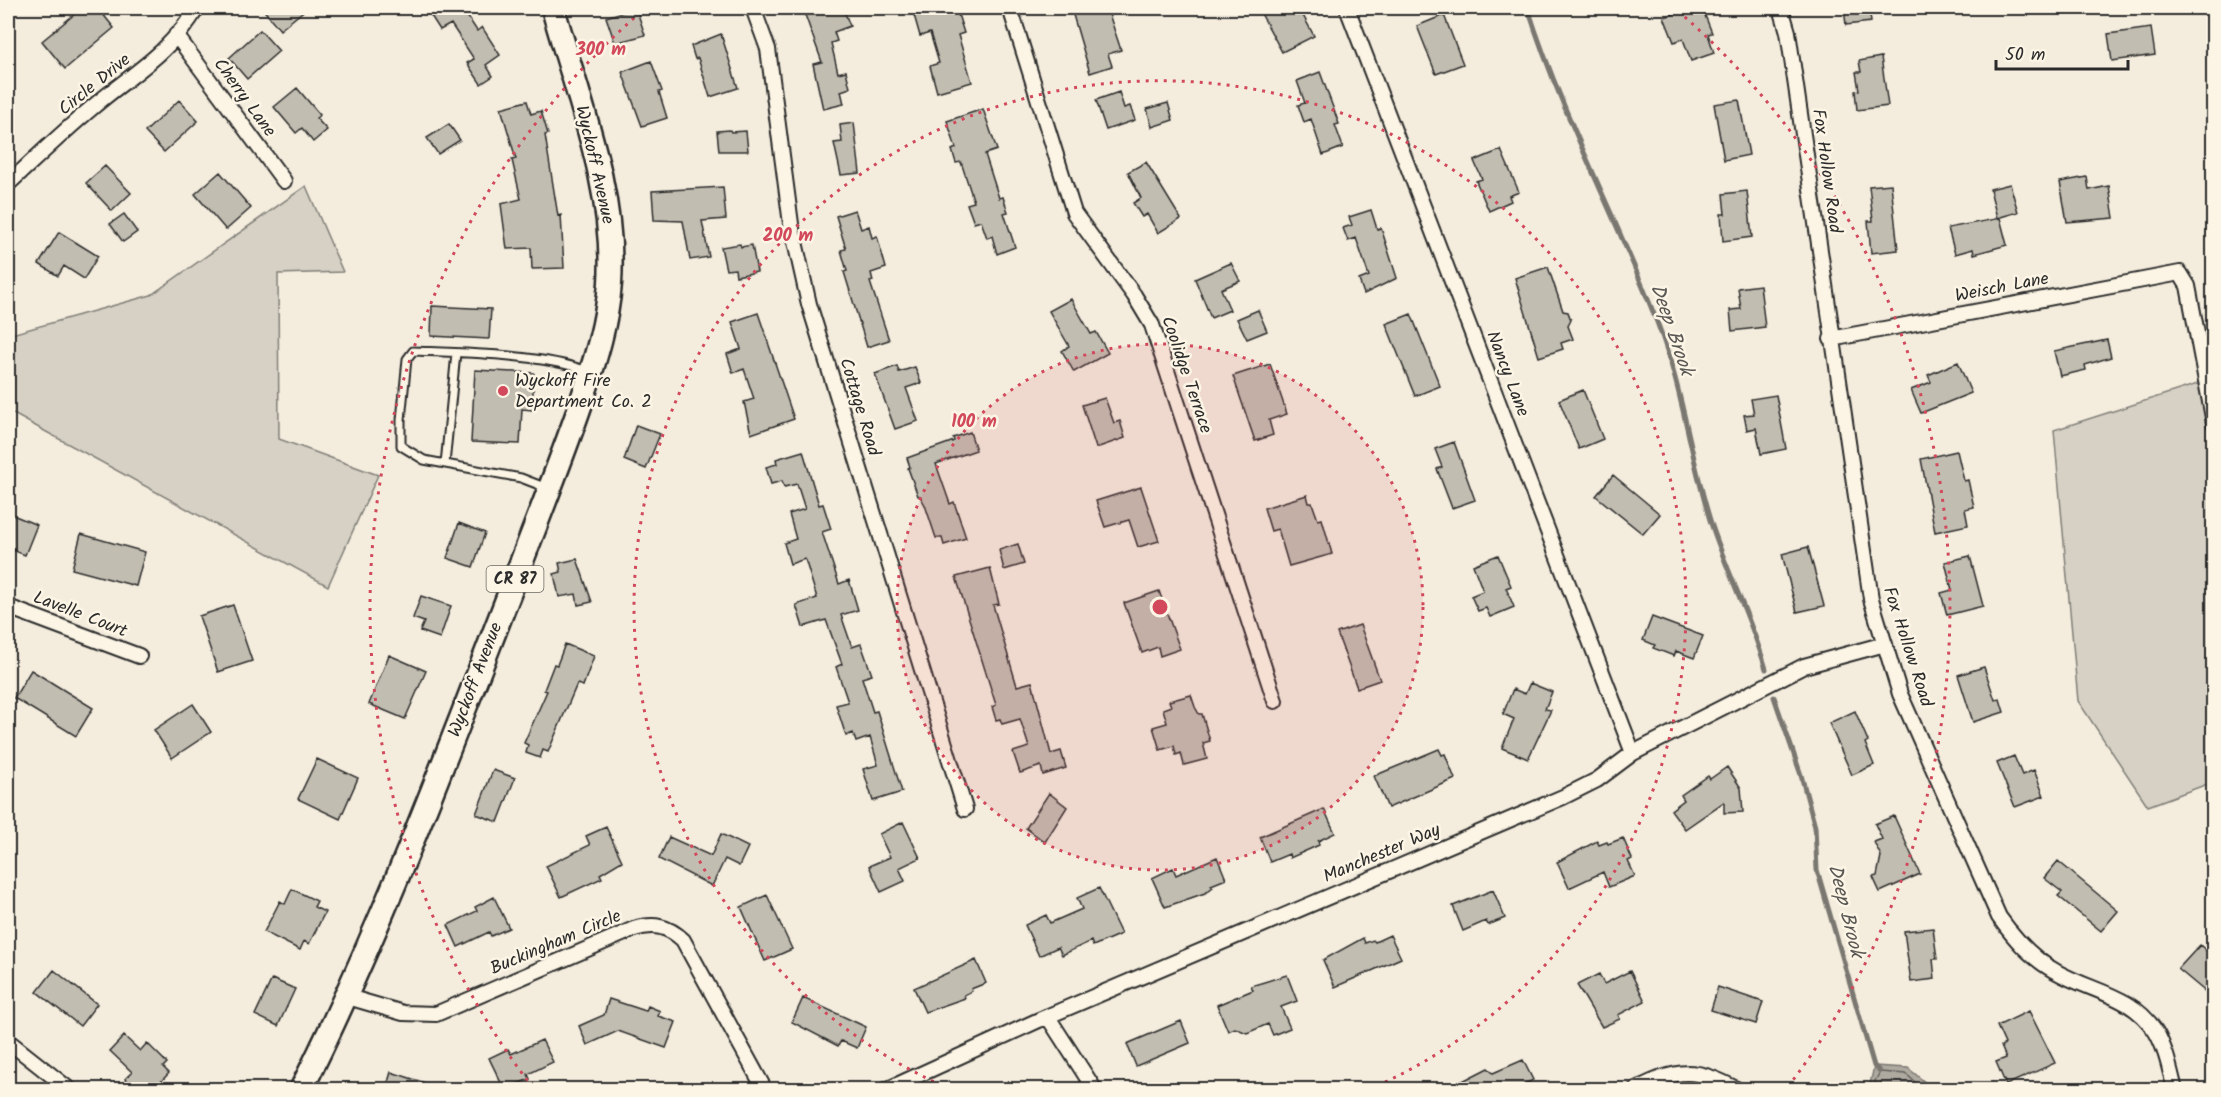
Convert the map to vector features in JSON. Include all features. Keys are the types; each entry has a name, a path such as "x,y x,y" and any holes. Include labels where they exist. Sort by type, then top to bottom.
{"main road":[{"name":"Wyckoff Avenue","path":"541,8 564,48"},
{"name":"Wyckoff Avenue","path":"302,1089 348,997 406,860 550,489 591,373 605,322 610,283 610,243 605,203 553,8"}],"street":[{"name":"Circle Drive","path":"8,184 96,105 143,70 176,35 197,8"},
{"name":"Cottage Road","path":"753,8 768,49 790,224 809,304 965,809"},
{"name":"Coolidge Terrace","path":"1010,8 1074,213 1134,295 1152,325 1275,701"},
{"name":"Nancy Lane","path":"1347,8 1634,753"},
{"name":"Fox Hollow Road","path":"1780,8 1788,32 1831,339 1871,599 1900,694 1999,917 2021,945 2053,971 2111,993 2143,1015 2156,1033 2166,1055 2175,1089"},
{"name":"Cherry Lane","path":"176,35 284,181"},
{"name":"Weisch Lane","path":"1831,339 2180,273 2188,286 2214,423"},
{"name":"Lavelle Court","path":"8,607 139,656"},
{"name":"Manchester Way","path":"886,1089 1048,1017 1563,797 1597,780 1634,753 1804,666 1885,644"},
{"name":"Buckingham Circle","path":"348,997 403,1013 436,1014 634,929 647,925 660,926 673,931 683,940 765,1089"},
{"path":"1048,1017 1095,1089"},
{"path":"8,1041 70,1089"},
{"path":"1635,1089 1662,1076 1680,1072 1699,1073 1738,1089"}],"lane":[{"path":"550,489 521,478 424,460 401,446 401,420 407,360 413,351 456,353 568,364 591,373"},
{"path":"445,464 456,353"}],"shaded area":[{"path":"306,186 343,272 278,274 279,439 378,475 328,586 8,411 8,335 151,295"},
{"path":"2213,379 2213,782 2148,806 2078,701 2054,430"}],"water":[{"path":"1874,1066 1908,1068 1933,1089 1869,1089"}],"building":[{"path":"82,8 98,8 114,28 65,69 42,41"},
{"path":"262,8 307,8 280,30"},
{"path":"426,8 462,8 477,31 482,27 500,55 486,65 493,76 481,84 467,63 474,59 451,24 440,30"},
{"path":"636,8 645,35 615,43 606,17"},
{"path":"817,8 843,8 850,26 834,32 837,41 831,43 838,73 846,71 850,88 841,91 844,104 823,109 813,64 822,62 804,12"},
{"path":"912,8 956,8 964,33 958,35 972,82 937,92 930,66 939,63 930,33 920,36"},
{"path":"1071,8 1107,8 1121,50 1108,54 1112,66 1090,73"},
{"path":"1258,8 1299,8 1314,36 1282,52"},
{"path":"1693,8 1702,8 1712,33 1708,34 1714,53 1691,61 1683,39 1674,42 1664,17"},
{"path":"1844,8 1869,8 1871,22 1846,25"},
{"path":"1444,15 1463,64 1436,74 1417,26"},
{"path":"2151,28 2155,55 2112,61 2108,34"},
{"path":"260,30 279,51 247,79 229,58"},
{"path":"721,34 738,88 710,97 698,58 695,59 691,46"},
{"path":"1881,57 1888,106 1857,110 1855,91 1859,90 1856,72 1861,72 1859,61"},
{"path":"651,61 662,91 659,92 667,118 642,126 622,72"},
{"path":"1320,72 1339,124 1335,125 1343,147 1323,155 1311,119 1304,122 1298,105 1305,103 1297,81"},
{"path":"297,88 320,115 316,118 327,130 313,142 302,128 296,133 274,107"},
{"path":"1119,92 1124,108 1130,106 1135,120 1106,130 1096,100"},
{"path":"179,100 198,121 164,152 145,132"},
{"path":"1739,100 1749,155 1724,160 1714,104"},
{"path":"527,101 531,114 541,111 548,134 545,135 558,216 561,215 564,268 532,269 531,248 507,249 501,204 521,199 512,160 516,159 501,108"},
{"path":"1168,103 1173,120 1152,127 1147,109"},
{"path":"983,109 997,150 985,154 999,198 1003,197 1008,212 1004,213 1015,247 997,254 992,236 987,238 981,221 974,223 967,204 974,202 961,162 956,163 952,150 956,148 947,121"},
{"path":"854,123 860,173 841,175 834,143 842,142 840,125"},
{"path":"449,124 460,140 438,154 427,138"},
{"path":"730,130 731,132 746,131 748,151 719,151 717,131"},
{"path":"1501,150 1519,192 1509,196 1511,201 1489,211 1476,181 1482,179 1474,161"},
{"path":"1146,162 1181,219 1158,233 1147,214 1142,217 1133,203 1141,198 1128,172"},
{"path":"105,166 131,193 112,211 86,183"},
{"path":"220,172 251,208 226,230 195,194"},
{"path":"2087,177 2089,190 2109,186 2114,218 2067,222 2060,182"},
{"path":"1891,184 1898,250 1871,253 1868,221 1873,221 1869,186"},
{"path":"2010,184 2018,212 1997,218 1990,189"},
{"path":"723,187 726,219 702,221 709,257 690,260 683,221 654,220 652,191"},
{"path":"1747,191 1752,237 1723,241 1721,214 1725,214 1723,194"},
{"path":"855,210 861,229 869,226 872,238 877,236 886,268 871,273 873,281 870,282 889,340 867,347 844,272 847,271 841,250 846,249 836,216"},
{"path":"1371,210 1377,229 1381,228 1397,278 1364,294 1359,280 1369,276 1356,238 1348,241 1343,228 1352,225 1349,217"},
{"path":"124,214 137,232 123,242 110,224"},
{"path":"2000,218 2007,245 1974,254 1973,249 1955,254 1948,228"},
{"path":"59,232 98,256 84,279 64,266 58,276 39,264"},
{"path":"740,244 741,247 752,245 757,272 736,276 735,269 726,270 721,247"},
{"path":"1231,263 1240,281 1221,289 1230,310 1211,318 1195,279"},
{"path":"1548,267 1563,311 1568,312 1571,320 1568,326 1573,339 1561,343 1563,349 1539,357 1515,278"},
{"path":"1760,285 1765,327 1732,331 1730,310 1741,309 1738,288"},
{"path":"1071,299 1091,334 1096,332 1108,353 1074,372 1062,351 1069,346 1049,311"},
{"path":"432,306 491,309 489,339 431,336"},
{"path":"1258,310 1267,331 1247,339 1237,319"},
{"path":"758,313 794,419 751,434 744,402 754,399 744,369 733,373 727,354 741,349 732,322"},
{"path":"1411,314 1440,386 1415,396 1386,324"},
{"path":"2107,340 2111,357 2085,365 2086,370 2060,376 2054,351"},
{"path":"1958,362 1971,393 1921,413 1911,390 1931,382 1928,375"},
{"path":"1270,364 1287,414 1269,420 1273,435 1255,441 1233,376"},
{"path":"897,366 899,372 915,367 921,383 906,388 918,421 895,429 875,374"},
{"name":"Wyckoff Fire Department Co. 2","path":"475,370 534,373 532,410 522,409 520,444 471,442"},
{"path":"1583,390 1603,439 1579,449 1559,400"},
{"path":"1776,395 1786,449 1761,454 1756,428 1747,430 1744,415 1754,414 1751,399"},
{"path":"1105,398 1114,423 1120,421 1125,438 1096,448 1082,405"},
{"path":"636,425 660,434 646,469 624,460"},
{"path":"970,432 976,450 936,464 950,504 954,502 966,538 944,545 942,538 936,538 925,505 918,496 908,468 910,467 907,458 954,441 953,438"},
{"path":"1454,442 1475,500 1452,508 1437,469 1442,467 1435,449"},
{"path":"803,451 819,505 823,504 831,529 822,532 839,584 849,580 858,610 841,615 852,647 861,644 872,675 862,678 873,712 877,711 902,792 873,801 863,769 878,765 870,737 856,742 853,733 846,736 836,705 848,702 836,667 842,664 826,620 803,627 796,605 817,598 805,559 790,564 784,543 796,539 789,514 805,509 797,484 784,487 782,481 771,484 766,467 777,464 776,459"},
{"path":"1957,451 1964,481 1968,480 1974,507 1965,509 1968,525 1935,532 1921,459"},
{"path":"1613,475 1660,514 1643,534 1596,496"},
{"path":"1141,487 1159,541 1138,547 1129,520 1105,527 1096,501"},
{"path":"1307,495 1318,520 1322,519 1332,554 1289,566 1278,529 1271,531 1264,508"},
{"path":"8,513 37,525 25,555 8,548"},
{"path":"459,523 485,533 473,567 447,558"},
{"path":"81,534 145,552 136,586 72,569"},
{"path":"1018,544 1024,564 1004,570 999,550"},
{"path":"1808,547 1824,606 1797,612 1782,554"},
{"path":"1498,555 1511,586 1506,588 1514,607 1490,617 1486,608 1478,611 1471,596 1483,591 1473,565"},
{"path":"1970,556 1983,606 1947,615 1941,593 1952,590 1945,562"},
{"path":"577,559 592,602 578,605 576,594 559,597 554,574 561,572 559,563"},
{"path":"990,568 999,604 993,605 1017,686 1032,682 1051,754 1061,751 1066,768 1043,775 1041,766 1020,773 1013,752 1029,747 1020,719 1002,724 1000,719 996,720 992,707 996,705 956,577"},
{"path":"1159,591 1180,649 1160,656 1158,647 1142,653 1124,603"},
{"path":"421,596 451,606 440,638 420,631 424,622 413,618"},
{"path":"233,605 252,661 218,672 199,616"},
{"path":"1652,617 1703,636 1694,658 1676,651 1674,656 1653,648 1655,645 1643,640"},
{"path":"1360,625 1380,680 1357,688 1337,633"},
{"path":"565,644 594,656 583,686 577,684 548,752 543,750 540,758 526,753 528,745 524,743 547,691 544,690 554,664 557,665"},
{"path":"389,655 426,671 405,719 369,704"},
{"path":"1984,667 1995,700 2000,699 2004,712 1973,722 1958,675"},
{"path":"31,670 93,708 76,736 14,698"},
{"path":"1530,683 1552,692 1545,709 1551,710 1528,759 1502,748 1514,719 1503,714 1513,689 1525,694"},
{"path":"1191,695 1199,714 1202,714 1210,741 1203,743 1207,759 1184,765 1181,753 1176,755 1174,746 1160,750 1153,727 1167,723 1163,709 1171,706 1169,701"},
{"path":"193,704 211,732 172,758 154,730"},
{"path":"1855,711 1868,741 1865,743 1874,765 1852,775 1829,723"},
{"path":"1439,749 1442,755 1445,754 1455,779 1388,808 1374,776"},
{"path":"2014,756 2022,775 2034,770 2044,796 2015,807 1997,763"},
{"path":"317,759 358,778 340,819 298,799"},
{"path":"1727,767 1741,788 1743,812 1724,813 1724,802 1685,829 1671,810 1684,800 1681,795 1708,776 1710,779"},
{"path":"493,770 515,778 498,822 476,814"},
{"path":"1049,793 1067,807 1045,842 1026,828"},
{"path":"1324,809 1335,833 1318,841 1319,845 1290,858 1289,854 1270,862 1260,837"},
{"path":"1894,816 1920,874 1880,892 1873,877 1877,876 1881,856 1874,842 1882,839 1875,824"},
{"path":"903,822 920,858 899,868 905,881 881,892 869,866 890,857 879,834"},
{"path":"606,827 622,861 600,874 602,878 561,897 546,866 590,845 586,836"},
{"path":"721,834 748,847 739,866 725,859 712,886 659,859 669,837 711,856"},
{"path":"1623,838 1632,859 1628,861 1635,876 1609,887 1603,872 1569,888 1557,862 1597,841 1599,845 1607,842 1608,844"},
{"path":"1217,857 1226,879 1211,885 1213,887 1205,893 1165,907 1152,878 1173,868 1176,875"},
{"path":"2058,861 2118,911 2101,931 2058,896 2062,892 2044,878"},
{"path":"1099,888 1121,934 1093,946 1091,941 1062,955 1058,947 1039,956 1025,925 1046,915 1050,923 1082,909 1077,898"},
{"path":"292,889 317,901 314,907 325,912 309,944 304,941 300,950 264,932 280,901 285,904"},
{"path":"1493,890 1505,918 1488,925 1486,921 1463,931 1453,906"},
{"path":"767,895 792,949 765,961 741,907"},
{"path":"494,897 509,928 491,936 489,932 458,947 448,925 477,911 475,907"},
{"path":"1933,928 1937,959 1933,959 1935,979 1911,982 1904,931"},
{"path":"1390,935 1401,958 1335,987 1323,960 1363,938 1365,943 1373,940 1375,942"},
{"path":"2200,945 2214,958 2214,999 2178,969"},
{"path":"976,960 986,983 971,989 972,991 964,995 965,998 925,1012 914,988"},
{"path":"54,970 97,1004 80,1026 37,992"},
{"path":"1630,971 1645,1001 1618,1015 1620,1019 1602,1027 1577,985 1599,974 1604,984"},
{"path":"1287,975 1297,1001 1281,1007 1290,1028 1273,1035 1268,1024 1247,1033 1235,1028 1228,1031 1217,1005 1253,990 1251,986"},
{"path":"272,979 295,989 278,1026 255,1015"},
{"path":"1718,987 1763,1002 1756,1024 1711,1010"},
{"path":"803,998 866,1027 857,1048 841,1041 838,1046 792,1022"},
{"path":"609,999 646,1011 648,1006 660,1011 658,1016 676,1022 666,1048 618,1031 587,1045 579,1026 604,1015"},
{"path":"2029,1011 2055,1063 2006,1085 1996,1062 2006,1058 2001,1046 2005,1044 1997,1026"},
{"path":"1181,1021 1190,1043 1136,1066 1127,1044"},
{"path":"124,1036 140,1051 147,1043 167,1063 163,1067 169,1073 154,1089 137,1089 125,1079 132,1072 110,1051"},
{"path":"542,1040 553,1062 528,1074 530,1079 504,1089 489,1058 508,1049 511,1054"},
{"path":"1523,1060 1533,1080 1515,1089 1447,1089 1488,1068 1493,1073"},
{"path":"391,1072 438,1087 437,1089 386,1089"}],"waterway":[{"name":"Deep Brook","path":"1528,8 1557,88 1666,346 1710,520 1766,669"},
{"name":"Deep Brook","path":"1774,697 1801,775 1815,827 1817,870 1874,1066 1879,1071"}],"place":[{"name":"Wyckoff Fire Department Co. 2","path":"503,391"}]}
